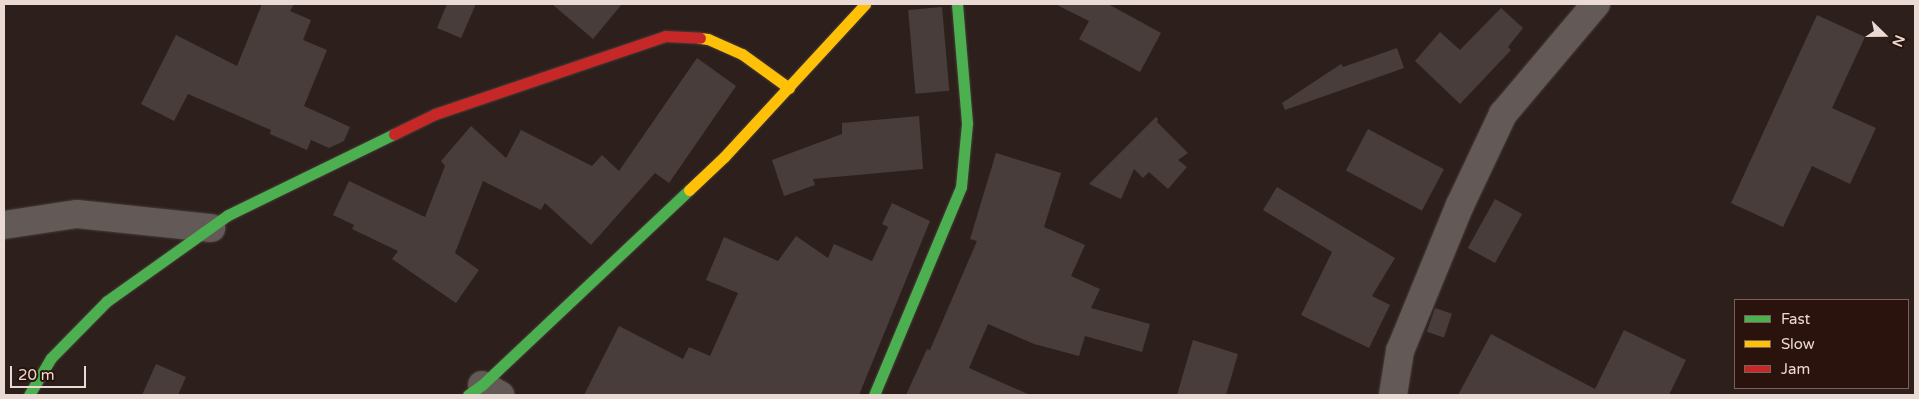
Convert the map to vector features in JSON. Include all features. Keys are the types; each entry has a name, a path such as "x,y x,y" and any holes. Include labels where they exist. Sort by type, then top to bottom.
{"street":[{"path":"483,392 724,157 790,88 865,4"},
{"path":"874,395 961,187 968,123 957,4"},
{"path":"1393,395 1400,351 1460,205 1503,114 1596,4"},
{"path":"29,395 51,358 107,301 228,215 435,114 665,36 708,39 742,54 790,88"},
{"path":"4,225 77,214 211,228"}],"building":[{"path":"262,4 294,4 290,11 311,20 303,40 327,50 304,106 350,127 344,141 329,148 311,140 307,150 270,134 271,130 188,94 174,121 141,104 176,35 237,66"},
{"path":"447,4 476,4 461,38 437,28"},
{"path":"552,4 622,4 593,39"},
{"path":"1055,4 1108,4 1161,33 1140,72 1079,39 1089,21"},
{"path":"942,7 949,91 915,94 908,10"},
{"path":"1501,8 1523,28 1508,47 1511,50 1460,104 1415,61 1440,32 1460,50"},
{"path":"1817,15 1865,37 1832,108 1876,128 1850,184 1812,166 1783,227 1731,203"},
{"path":"1397,48 1404,68 1285,110 1282,103 1341,64 1343,67"},
{"path":"697,58 736,86 669,183 655,173 591,245 545,203 541,210 483,181 455,253 479,270 456,303 392,259 398,251 352,229 354,225 333,215 349,181 425,217 445,166 441,161 471,126 506,158 521,130 592,166 602,155 619,171"},
{"path":"919,116 923,169 813,179 815,185 784,196 772,160 842,134 842,123"},
{"path":"1156,117 1158,119 1157,122 1188,153 1178,160 1187,167 1168,189 1149,172 1143,178 1134,169 1121,199 1089,184"},
{"path":"1368,129 1444,169 1422,211 1346,170"},
{"path":"996,153 1061,173 1044,227 1085,245 1071,276 1100,289 1091,308 1150,324 1142,352 1085,336 1079,356 1034,344 988,324 969,368 1030,395 906,395 927,349 930,350 977,241 970,239"},
{"path":"1277,187 1395,258 1372,296 1390,305 1369,348 1301,315 1332,252 1263,210"},
{"path":"1495,199 1522,214 1495,263 1468,248"},
{"path":"892,203 930,221 859,395 584,395 619,326 683,359 689,347 710,356 738,293 706,280 724,237 778,261 796,236 828,258 834,244 872,261 888,227 882,224"},
{"path":"1435,308 1452,314 1444,337 1427,332"},
{"path":"1624,330 1686,360 1669,395 1458,395 1491,334 1595,389"},
{"path":"1193,340 1238,354 1226,395 1177,395"},
{"path":"156,364 186,377 178,395 142,395"}],"traffic: fast":[{"path":"874,395 961,187 967,123 957,4"},
{"path":"29,395 51,358 107,301 228,215 394,134"},
{"path":"468,395 482,385 689,190"}],"traffic: slow":[{"path":"689,190 724,157 865,4"},
{"path":"700,38 708,39 742,54 789,88"}],"traffic: jam":[{"path":"394,134 435,114 665,36 700,38"}]}
